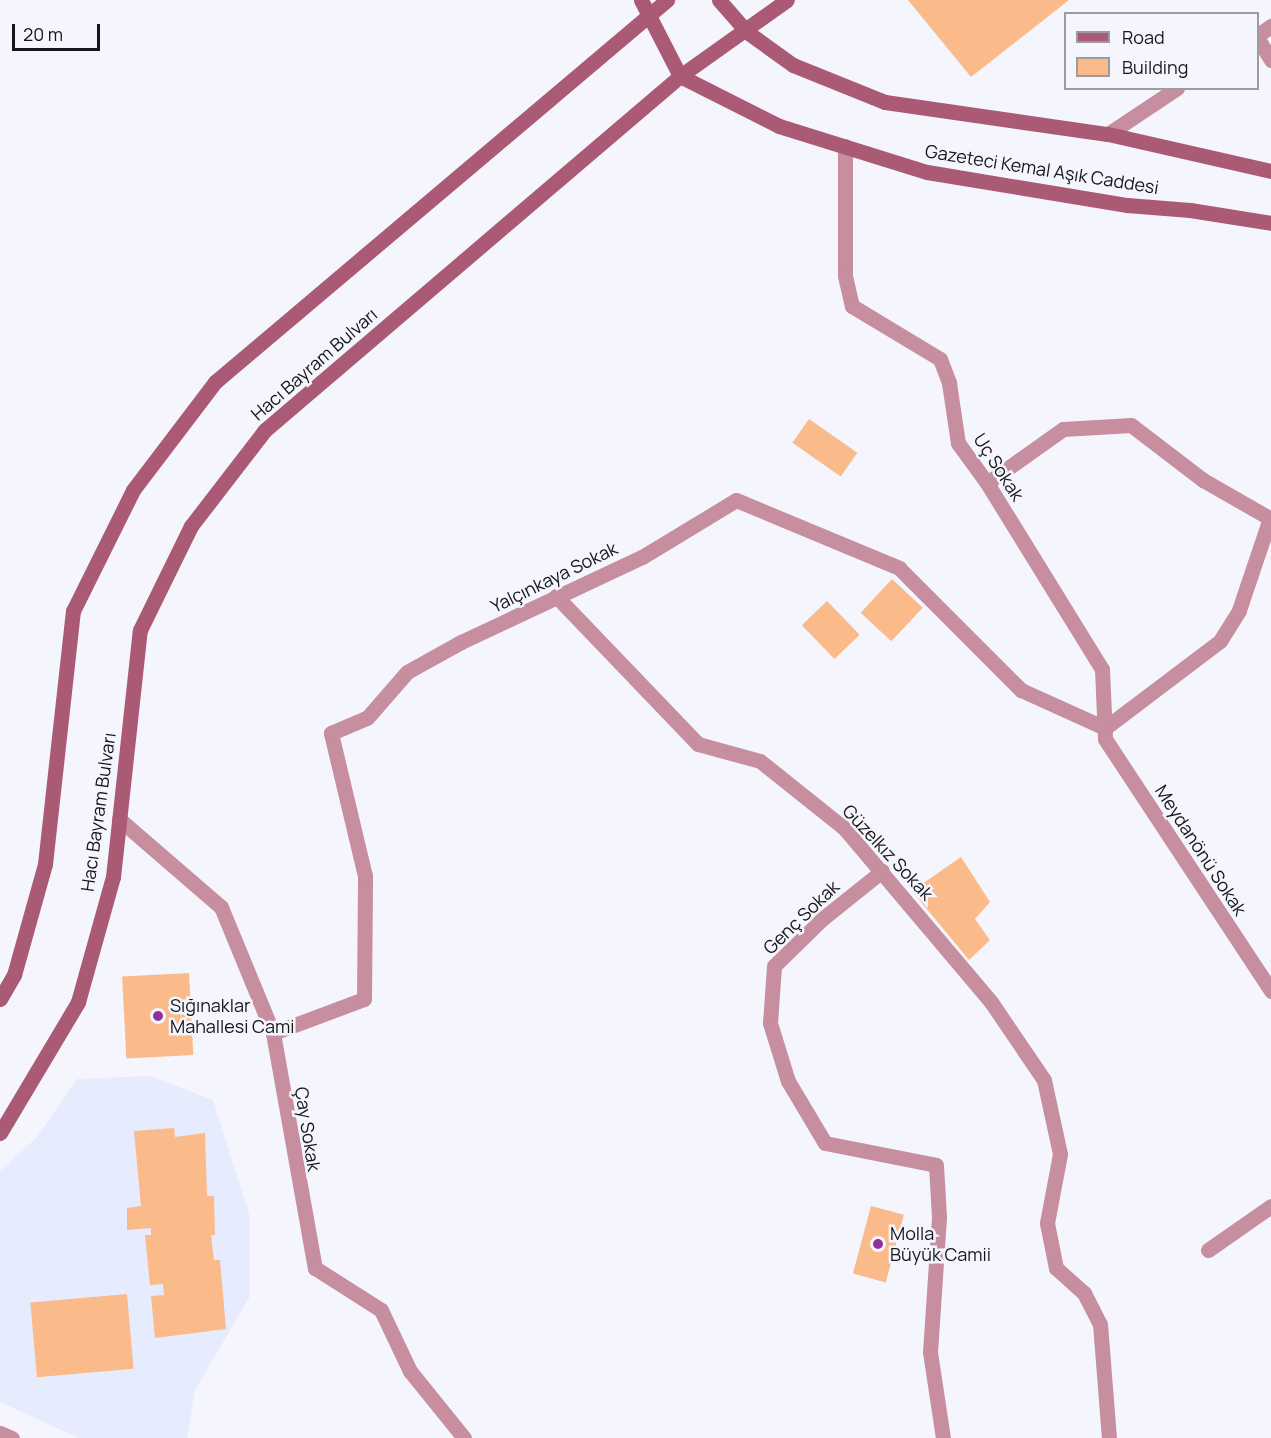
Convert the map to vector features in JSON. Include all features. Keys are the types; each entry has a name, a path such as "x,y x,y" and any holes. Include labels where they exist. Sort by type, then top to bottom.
{"main road":[{"path":"0,999 14,975 45,864 73,611 133,490 215,382 645,7 667,0"},
{"path":"719,0 747,32 793,65 885,102 1108,134 1271,171"},
{"name":"Hacı Bayram Bulvarı","path":"0,1133 78,1002 113,877 140,630 198,518 265,430 680,76 747,32 787,0"},
{"path":"645,7 680,76"},
{"name":"Gazeteci Kemal Aşık Caddesi","path":"680,76 779,126 927,172 1127,205 1190,210 1271,223"}],"street":[{"path":"1259,35 1271,26"},
{"path":"1259,40 1271,60"},
{"path":"1108,134 1174,90"},
{"name":"Uç Sokak","path":"845,146 845,276 852,306 940,359 949,383 958,443 987,483 1102,669 1105,729"},
{"path":"987,483 1063,429 1131,425 1203,480 1270,518 1239,610 1220,641 1105,729"},
{"name":"Yalçınkaya Sokak","path":"273,1033 364,999 365,876 331,733 367,718 407,672 556,596 642,556 736,500 899,568 1021,690 1105,729"},
{"name":"Güzelkız Sokak","path":"556,596 698,744 760,761 844,828 991,1002 1044,1080 1060,1154 1047,1222 1056,1268 1084,1293 1100,1324 1109,1438"},
{"name":"Meydanönü Sokak","path":"1105,729 1105,739 1271,990"},
{"name":"Çay Sokak","path":"119,819 220,907 273,1033 315,1268 381,1310 410,1371 464,1438"},
{"name":"Genç Sokak","path":"882,871 822,919 774,966 770,1023 788,1081 825,1143 936,1165 939,1217 930,1352 943,1438"},
{"path":"1208,1250 1271,1206"},
{"path":"0,1433 12,1438"}],"shaded area":[{"path":"150,1076 213,1100 250,1217 250,1296 195,1390 187,1438 79,1438 0,1402 0,1171 36,1138 77,1079"}],"building":[{"path":"908,0 1069,0 971,77"},
{"path":"809,419 857,453 841,477 792,443"},
{"path":"892,579 923,608 891,641 861,613"},
{"path":"827,601 860,635 834,659 802,625"},
{"path":"961,857 990,902 975,919 990,940 969,960 912,891"},
{"name":"Sığınaklar Mahallesi Cami","path":"189,973 193,1055 126,1058 122,977"},
{"path":"174,1128 175,1137 205,1133 207,1196 214,1196 215,1235 211,1235 214,1260 220,1260 226,1329 155,1338 151,1296 164,1295 163,1284 150,1285 145,1235 151,1235 151,1228 127,1230 127,1208 141,1206 134,1131"},
{"name":"Molla Büyük Camii","path":"871,1206 904,1215 886,1282 853,1274"},
{"path":"127,1294 134,1369 37,1377 30,1302"}],"place":[{"name":"Sığınaklar Mahallesi Cami","path":"158,1016"},
{"name":"Molla Büyük Camii","path":"878,1244"}]}
